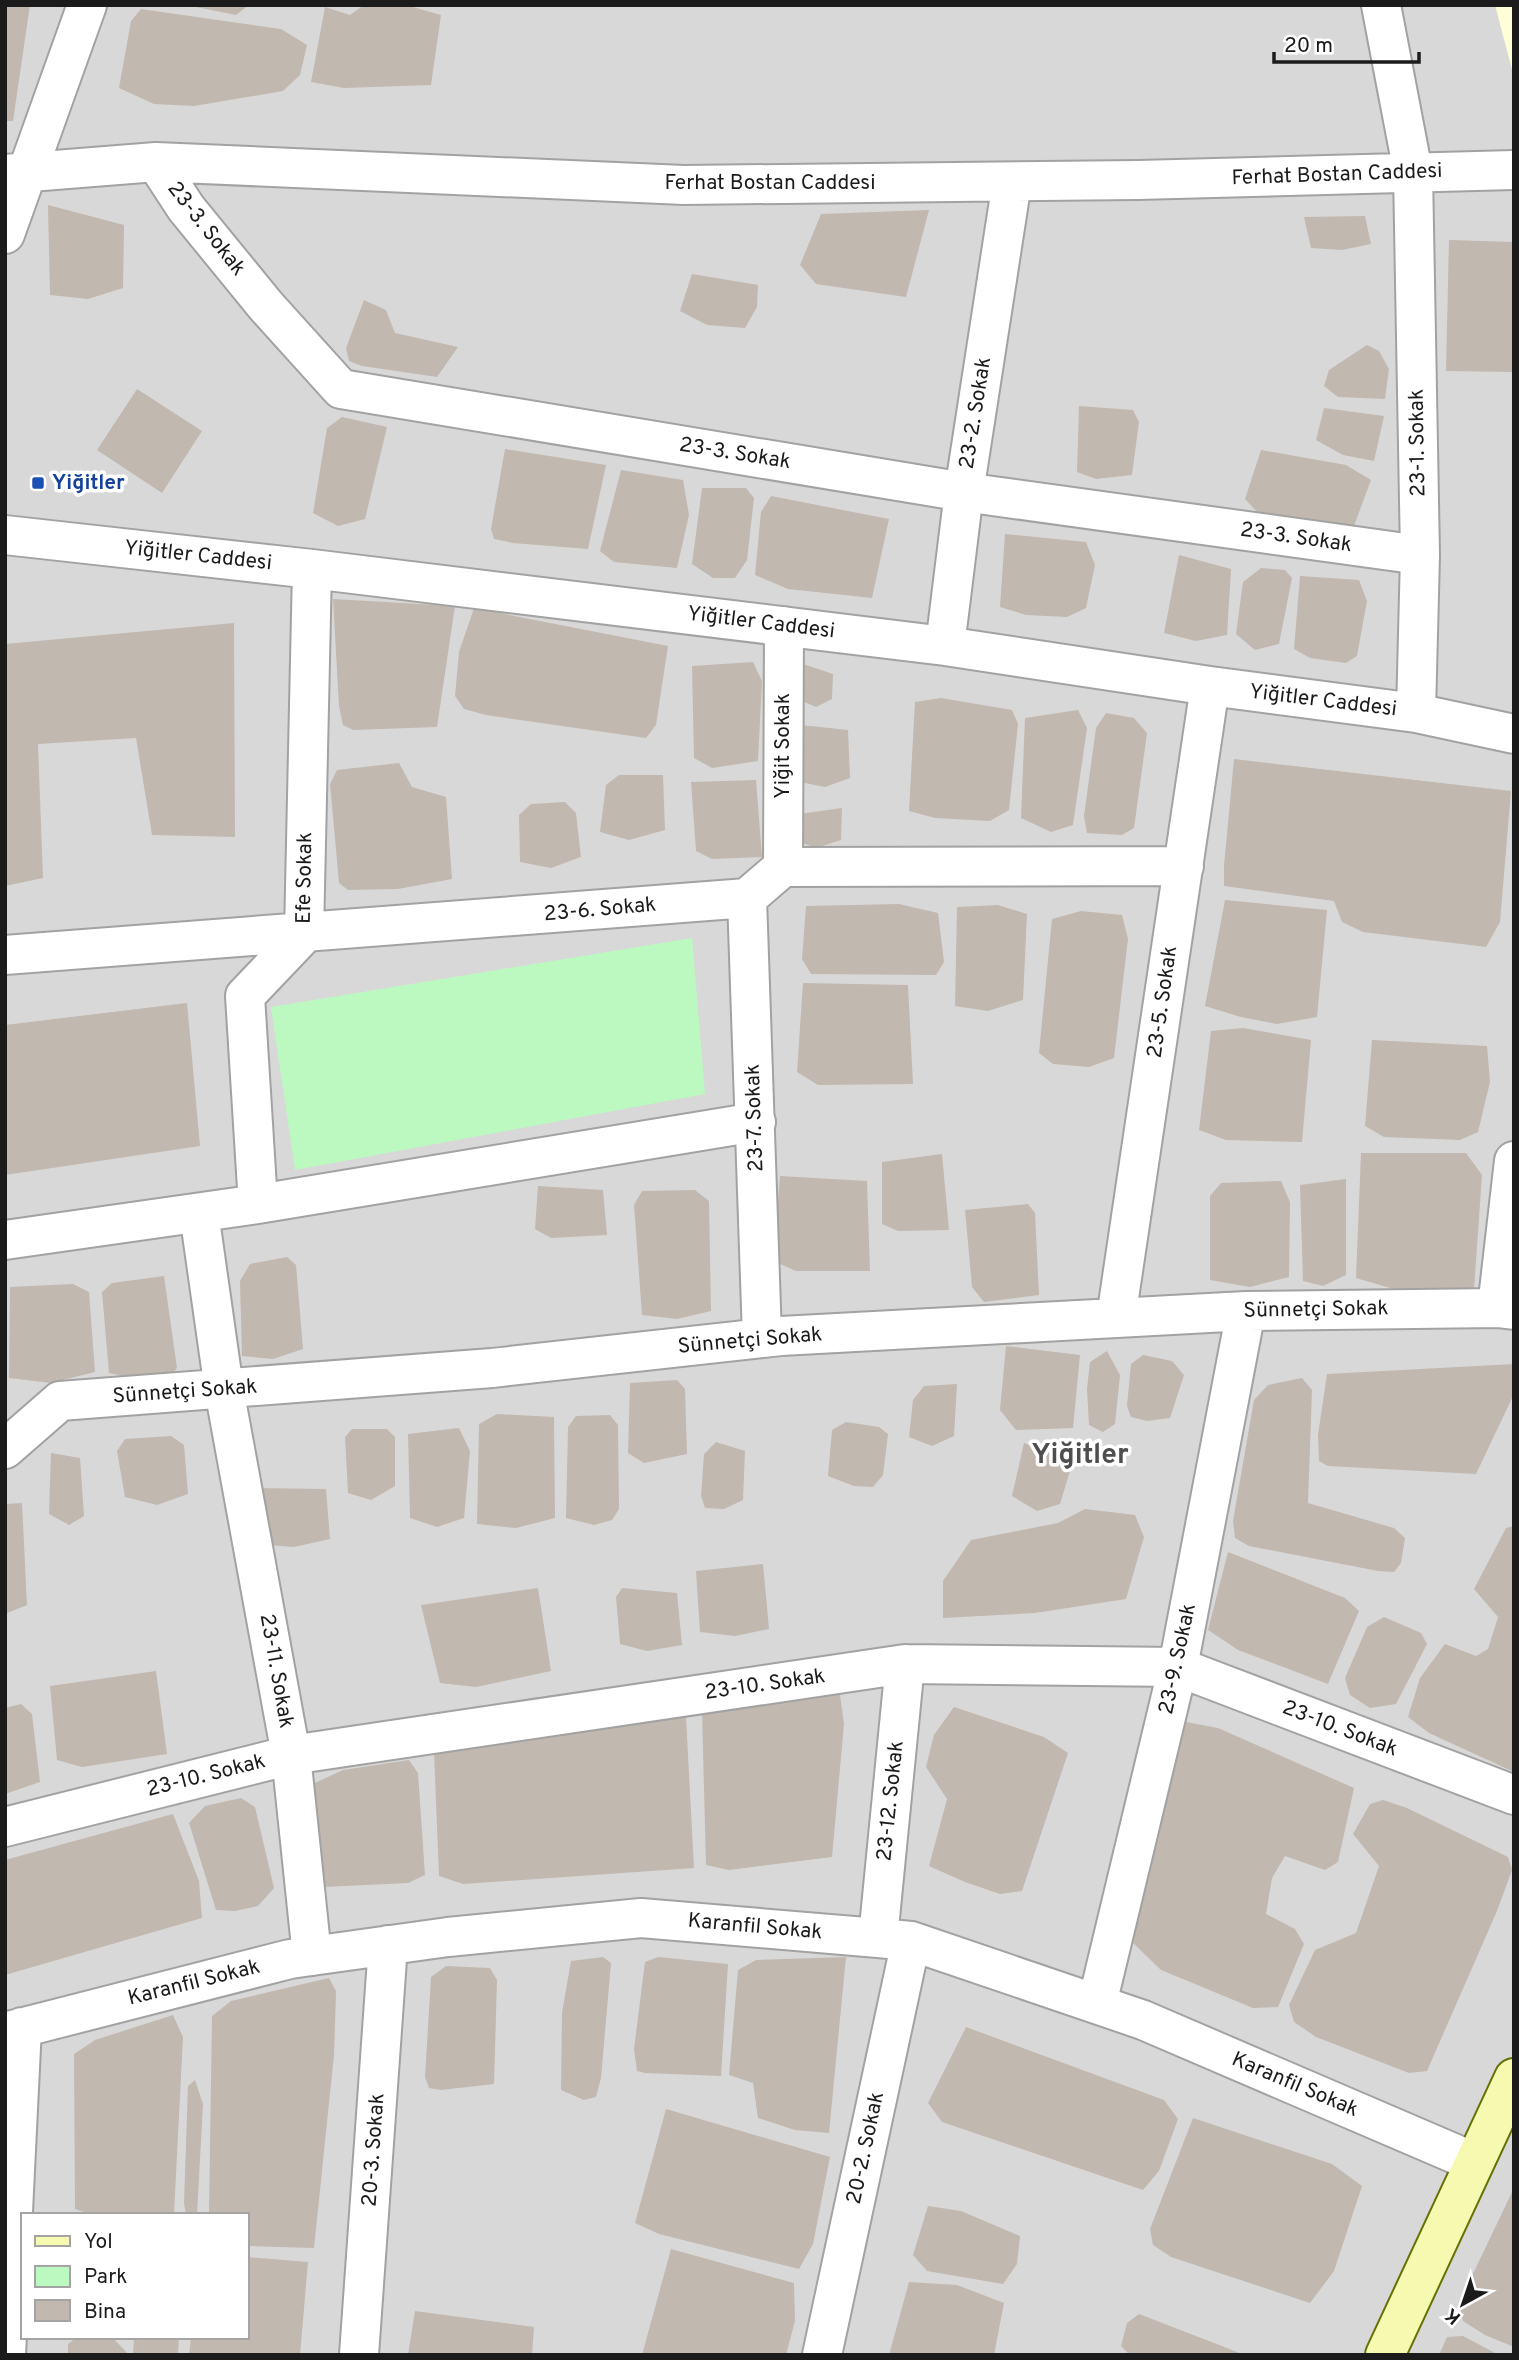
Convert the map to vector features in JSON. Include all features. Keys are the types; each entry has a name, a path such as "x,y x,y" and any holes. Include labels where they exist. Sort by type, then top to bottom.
{"main road":[{"path":"1385,2355 1514,2078"}],"street":[{"path":"5,234 16,173 87,5"},
{"name":"23-1. Sokak","path":"1381,5 1413,172 1420,555 1416,713"},
{"name":"Ferhat Bostan Caddesi","path":"16,173 156,162 684,185 1012,182 1514,170"},
{"name":"23-3. Sokak","path":"156,162 202,228 266,306 341,389 964,492 1420,555"},
{"name":"23-2. Sokak","path":"945,646 964,492 1012,182"},
{"name":"Yiğitler Caddesi","path":"5,535 312,569 945,646 1210,686 1416,713 1514,734"},
{"name":"Efe Sokak","path":"258,1205 245,996 304,934 312,569"},
{"name":"Yiğit Sokak","path":"783,626 783,867"},
{"name":"23-5. Sokak","path":"1116,1318 1210,686"},
{"path":"747,898 783,867 1184,866"},
{"name":"23-6. Sokak","path":"5,955 747,898"},
{"name":"23-7. Sokak","path":"747,898 762,1337"},
{"path":"5,1240 258,1205 756,1122"},
{"path":"1506,1309 1514,1161"},
{"name":"23-11. Sokak","path":"199,1213 224,1389 291,1755 312,1956"},
{"name":"Sünnetçi Sokak","path":"5,1449 60,1401 492,1368 762,1337 1246,1311 1506,1309"},
{"name":"23-9. Sokak","path":"1097,2004 1178,1667 1246,1311"},
{"name":"23-10. Sokak","path":"5,1827 291,1755 905,1664 1178,1667 1514,1795"},
{"name":"23-12. Sokak","path":"894,1940 905,1664"},
{"name":"Karanfil Sokak","path":"14,2029 290,1959 388,1945 641,1918 894,1940 1143,2021 1474,2162"},
{"name":"20-2. Sokak","path":"822,2355 894,1940"},
{"name":"20-3. Sokak","path":"359,2355 388,1945"},
{"path":"6,2355 14,2029"}],"shaded area":[{"path":"5,5 1514,5 1514,2355 5,2355"},
{"path":"1495,5 1514,5 1514,77"}],"green space":[{"path":"692,938 705,1094 295,1170 271,1007"}],"building":[{"path":"5,5 30,5 13,121 5,121"},
{"path":"186,5 249,5 236,15"},
{"path":"364,5 406,5 441,15 431,85 344,88 311,82 325,7 350,15"},
{"path":"141,9 281,29 307,45 300,75 283,91 194,106 154,104 119,88 131,21"},
{"path":"48,205 124,225 123,288 88,299 50,295"},
{"path":"929,210 906,297 816,284 800,265 821,214"},
{"path":"1365,216 1371,244 1342,250 1311,248 1304,217"},
{"path":"1449,240 1514,242 1514,372 1446,371"},
{"path":"692,274 758,285 757,307 745,328 707,325 680,311"},
{"path":"364,300 386,310 395,333 458,347 437,377 362,366 349,361 346,348"},
{"path":"1367,345 1379,351 1389,369 1385,399 1338,397 1324,386 1329,370"},
{"path":"137,389 202,431 162,493 97,450"},
{"path":"1079,406 1133,410 1139,422 1132,475 1096,479 1077,472"},
{"path":"1324,408 1384,416 1374,461 1343,455 1316,440"},
{"path":"342,417 387,427 365,519 338,526 313,513 327,428"},
{"path":"505,449 606,465 588,549 494,539 491,529"},
{"path":"1261,450 1346,465 1371,480 1352,531 1261,516 1245,499"},
{"path":"621,470 683,480 689,515 677,568 614,562 600,551"},
{"path":"702,488 746,488 754,498 747,560 735,578 713,578 692,564"},
{"path":"771,496 889,519 872,598 788,589 755,575 761,512"},
{"path":"1005,534 1086,542 1095,565 1086,608 1067,617 1026,615 1000,607"},
{"path":"1179,555 1231,569 1227,635 1196,641 1164,633"},
{"path":"1261,568 1285,570 1292,578 1279,644 1255,650 1236,634 1243,582"},
{"path":"1300,576 1359,580 1367,601 1357,656 1346,663 1310,658 1294,649"},
{"path":"333,599 455,606 437,727 353,730 343,725 339,706"},
{"path":"474,608 668,646 656,725 646,738 486,715 464,709 455,696 459,652"},
{"path":"234,623 235,837 152,835 136,738 38,744 43,878 5,886 5,644"},
{"path":"753,662 762,681 758,761 712,768 694,758 692,666"},
{"path":"803,664 833,674 832,699 816,707 797,699"},
{"path":"941,698 1012,710 1018,724 1009,810 990,821 935,818 909,811 915,702"},
{"path":"1078,710 1087,728 1073,825 1051,832 1021,818 1025,718"},
{"path":"1106,713 1134,718 1147,733 1134,828 1122,835 1087,833 1084,816 1096,728"},
{"path":"801,725 848,730 850,778 825,787 800,782"},
{"path":"1234,759 1511,791 1500,922 1486,947 1363,932 1342,922 1334,901 1224,886"},
{"path":"399,763 412,787 446,797 452,879 398,889 348,890 339,883 330,784 337,770"},
{"path":"619,775 663,775 665,830 629,840 600,832 606,785"},
{"path":"756,780 762,857 712,859 696,851 691,782"},
{"path":"565,802 576,813 581,857 551,868 520,862 519,815 531,804"},
{"path":"842,808 841,840 816,848 797,841 799,814"},
{"path":"1225,900 1327,910 1317,1017 1277,1024 1205,1006"},
{"path":"899,904 938,913 944,962 936,975 811,974 802,959 806,906"},
{"path":"998,905 1027,914 1023,1000 988,1011 955,1006 957,907"},
{"path":"1081,911 1122,915 1128,939 1114,1058 1089,1067 1053,1064 1039,1053 1052,919"},
{"path":"803,983 908,985 913,1084 818,1085 797,1072"},
{"path":"187,1003 200,1146 5,1175 5,1025"},
{"path":"1243,1028 1311,1040 1302,1142 1226,1140 1199,1130 1211,1031"},
{"path":"1372,1040 1487,1046 1490,1082 1478,1132 1460,1140 1384,1137 1365,1126"},
{"path":"1361,1153 1466,1153 1482,1175 1474,1290 1397,1290 1356,1278"},
{"path":"942,1154 949,1230 898,1231 882,1224 882,1162"},
{"path":"780,1176 867,1181 870,1271 796,1271 773,1261"},
{"path":"1346,1179 1346,1275 1323,1286 1303,1281 1300,1185"},
{"path":"1281,1181 1290,1202 1289,1277 1250,1287 1210,1280 1210,1196 1221,1183"},
{"path":"538,1186 603,1190 607,1235 551,1238 535,1229"},
{"path":"695,1190 709,1201 711,1311 677,1319 642,1315 634,1205 642,1191"},
{"path":"1028,1204 1035,1213 1039,1295 984,1302 972,1287 965,1210"},
{"path":"287,1257 296,1265 303,1349 273,1359 242,1356 240,1281 250,1264"},
{"path":"164,1276 177,1368 167,1379 139,1379 109,1373 102,1292 112,1283"},
{"path":"73,1284 89,1292 95,1372 51,1383 9,1378 10,1287"},
{"path":"1006,1346 1080,1355 1073,1428 1016,1430 1000,1410"},
{"path":"1107,1351 1120,1375 1115,1424 1103,1432 1089,1425 1087,1389 1090,1362"},
{"path":"1143,1355 1172,1361 1184,1375 1170,1418 1147,1421 1131,1417 1127,1406 1131,1364"},
{"path":"1514,1364 1514,1394 1476,1474 1328,1466 1319,1461 1318,1435 1327,1374"},
{"path":"1302,1378 1312,1390 1308,1503 1394,1528 1405,1538 1401,1563 1394,1572 1249,1546 1235,1538 1233,1521 1254,1400 1268,1385"},
{"path":"677,1380 685,1389 687,1454 644,1463 628,1453 630,1383"},
{"path":"957,1384 954,1436 932,1446 909,1437 913,1400 924,1386"},
{"path":"497,1414 554,1417 555,1518 516,1528 477,1524 479,1424"},
{"path":"610,1415 618,1425 619,1509 612,1520 594,1525 566,1518 568,1427 576,1416"},
{"path":"846,1422 879,1427 888,1434 883,1475 873,1487 854,1486 828,1476 832,1430"},
{"path":"459,1428 470,1451 464,1518 437,1527 410,1518 408,1434"},
{"path":"352,1429 387,1429 395,1437 395,1486 371,1500 348,1493 345,1437"},
{"path":"171,1436 184,1445 188,1494 157,1505 125,1497 117,1451 125,1439"},
{"path":"716,1442 745,1451 743,1500 724,1509 705,1508 701,1496 704,1454"},
{"path":"1024,1443 1073,1461 1060,1504 1037,1511 1012,1496"},
{"path":"51,1453 80,1458 84,1516 69,1525 49,1514"},
{"path":"250,1488 326,1489 330,1539 294,1547 253,1544"},
{"path":"22,1503 27,1605 5,1614 5,1504"},
{"path":"1085,1509 1135,1515 1144,1537 1126,1599 1035,1613 943,1618 943,1581 971,1540 1058,1523"},
{"path":"1514,1526 1514,1772 1429,1733 1408,1717 1420,1678 1445,1644 1476,1656 1488,1649 1498,1617 1474,1589 1506,1528"},
{"path":"1228,1552 1345,1598 1359,1611 1328,1684 1238,1650 1208,1630"},
{"path":"763,1564 769,1629 735,1636 700,1632 696,1571"},
{"path":"538,1588 551,1671 476,1687 440,1683 421,1605"},
{"path":"622,1588 677,1593 682,1645 647,1651 620,1644 616,1597"},
{"path":"1384,1617 1421,1633 1427,1644 1396,1704 1370,1708 1350,1695 1345,1678 1367,1627"},
{"path":"156,1671 167,1754 82,1767 57,1760 50,1686"},
{"path":"839,1688 844,1724 832,1857 729,1870 706,1865 702,1711"},
{"path":"21,1704 32,1714 40,1782 5,1794 5,1708"},
{"path":"954,1707 1044,1737 1068,1753 1022,1891 1000,1894 929,1866 947,1799 926,1767 934,1735"},
{"path":"645,1715 686,1717 694,1868 463,1884 439,1876 434,1751"},
{"path":"1186,1722 1218,1728 1354,1788 1338,1862 1325,1870 1285,1856 1272,1878 1266,1914 1295,1929 1304,1944 1278,2007 1253,2008 1161,1970 1130,1940"},
{"path":"409,1760 418,1773 425,1875 408,1883 323,1887 308,1786 343,1770"},
{"path":"241,1798 255,1807 274,1888 258,1906 235,1911 216,1910 189,1823 205,1806"},
{"path":"1383,1800 1407,1808 1508,1857 1512,1870 1497,1911 1427,2071 1409,2073 1316,2037 1294,2022 1289,2005 1315,1950 1356,1933 1379,1866 1353,1834 1370,1804"},
{"path":"173,1814 199,1881 202,1918 5,1975 5,1860"},
{"path":"603,1957 611,1963 601,2078 596,2097 584,2100 561,2090 562,2013 571,1961"},
{"path":"658,1957 728,1964 721,2076 637,2071 634,2049 645,1962"},
{"path":"846,1957 829,2133 795,2130 758,2118 753,2083 729,2075 738,1970 756,1960"},
{"path":"446,1966 490,1968 497,1980 494,2084 441,2090 429,2088 425,2077 431,1977"},
{"path":"329,1978 336,1991 334,2055 314,2248 248,2246 248,2213 210,2213 212,2016 231,2001"},
{"path":"173,2015 183,2037 174,2213 87,2213 75,2209 74,2054 95,2040"},
{"path":"966,2027 1164,2100 1178,2119 1159,2171 1143,2190 942,2122 928,2103"},
{"path":"195,2080 203,2104 197,2213 186,2213 184,2203 188,2086"},
{"path":"666,2109 830,2157 813,2244 799,2269 659,2234 635,2223"},
{"path":"1193,2118 1332,2164 1362,2186 1334,2271 1310,2303 1171,2257 1153,2245 1150,2229"},
{"path":"1514,2188 1514,2347 1485,2335 1463,2321 1459,2303"},
{"path":"928,2206 961,2211 1020,2236 1017,2264 1003,2284 927,2271 913,2255"},
{"path":"671,2249 794,2283 795,2321 786,2355 642,2355"},
{"path":"248,2257 308,2262 300,2355 189,2355 191,2339 248,2339"},
{"path":"909,2282 957,2285 1004,2303 994,2355 889,2355"},
{"path":"415,2311 534,2327 532,2355 408,2355"},
{"path":"1139,2314 1245,2355 1130,2355 1121,2346 1127,2323"},
{"path":"1463,2336 1499,2355 1439,2355 1447,2337"},
{"path":"74,2339 114,2339 129,2355 68,2355 68,2344"},
{"path":"134,2339 179,2339 178,2355 133,2355"}],"place":[{"name":"Yiğitler","path":"38,483"}],"district":[{"name":"Yiğitler","path":"1080,1456"}]}
